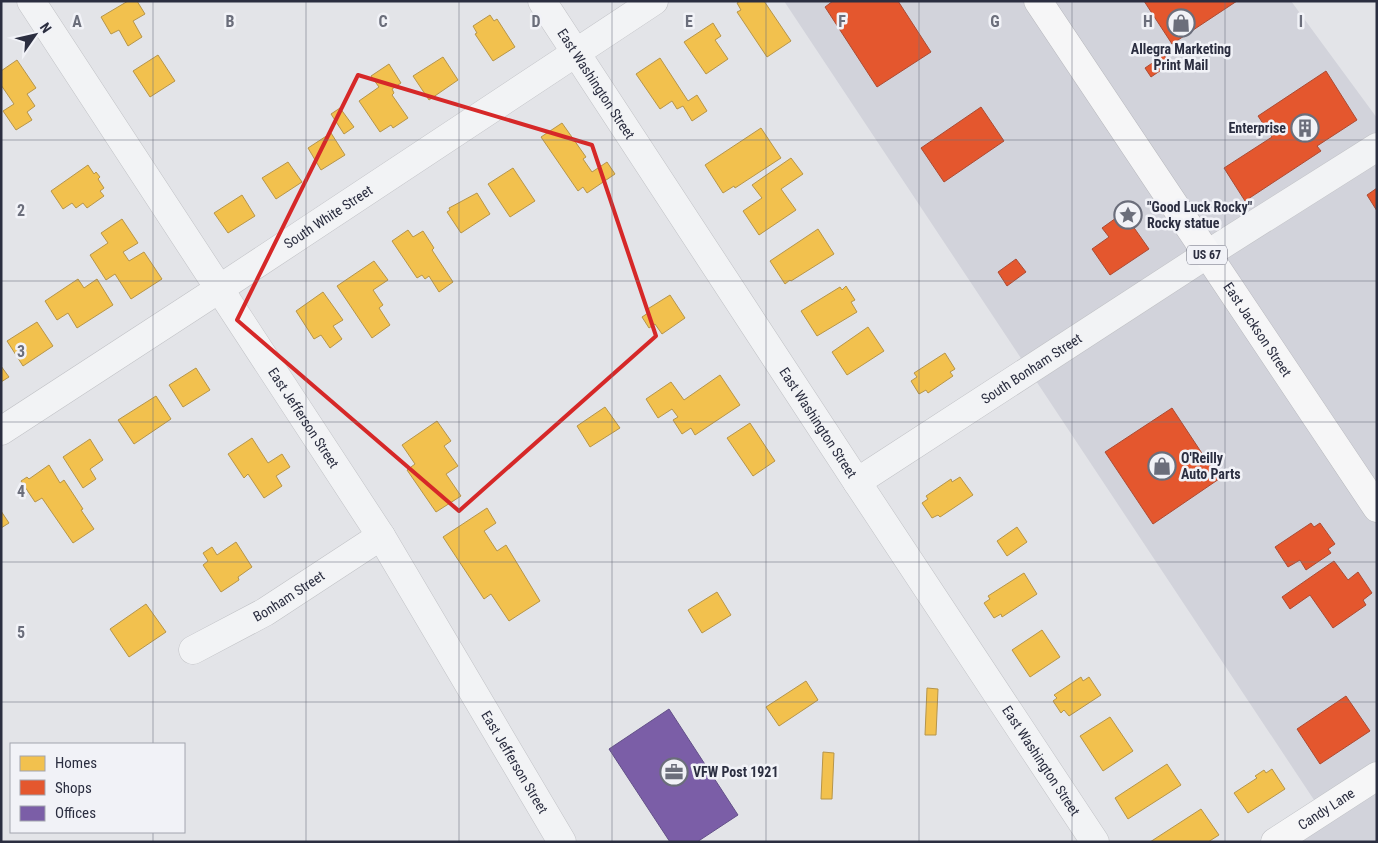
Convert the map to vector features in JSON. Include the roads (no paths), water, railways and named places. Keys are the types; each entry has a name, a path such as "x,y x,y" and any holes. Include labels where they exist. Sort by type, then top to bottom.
{"main road":[{"name":"East Jackson Street","path":"1038,1 1206,255 1377,508"},
{"name":"Candy Lane","path":"1275,842 1377,776"}],"street":[{"name":"East Jefferson Street","path":"31,1 380,536 562,842"},
{"name":"East Washington Street","path":"542,1 1095,842"},
{"name":"South White Street","path":"1,431 218,290 654,1"},
{"name":"South Bonham Street","path":"857,482 1206,255 1377,147"},
{"name":"Bonham Street","path":"193,650 265,612 380,536"}],"place":[{"name":"Allegra Marketing Print Mail","path":"1181,23"},
{"name":"Enterprise","path":"1305,128"},
{"name":"\"Good Luck Rocky\" Rocky statue","path":"1128,215"},
{"name":"O'Reilly Auto Parts","path":"1162,466"},
{"name":"VFW Post 1921","path":"674,772"}]}
